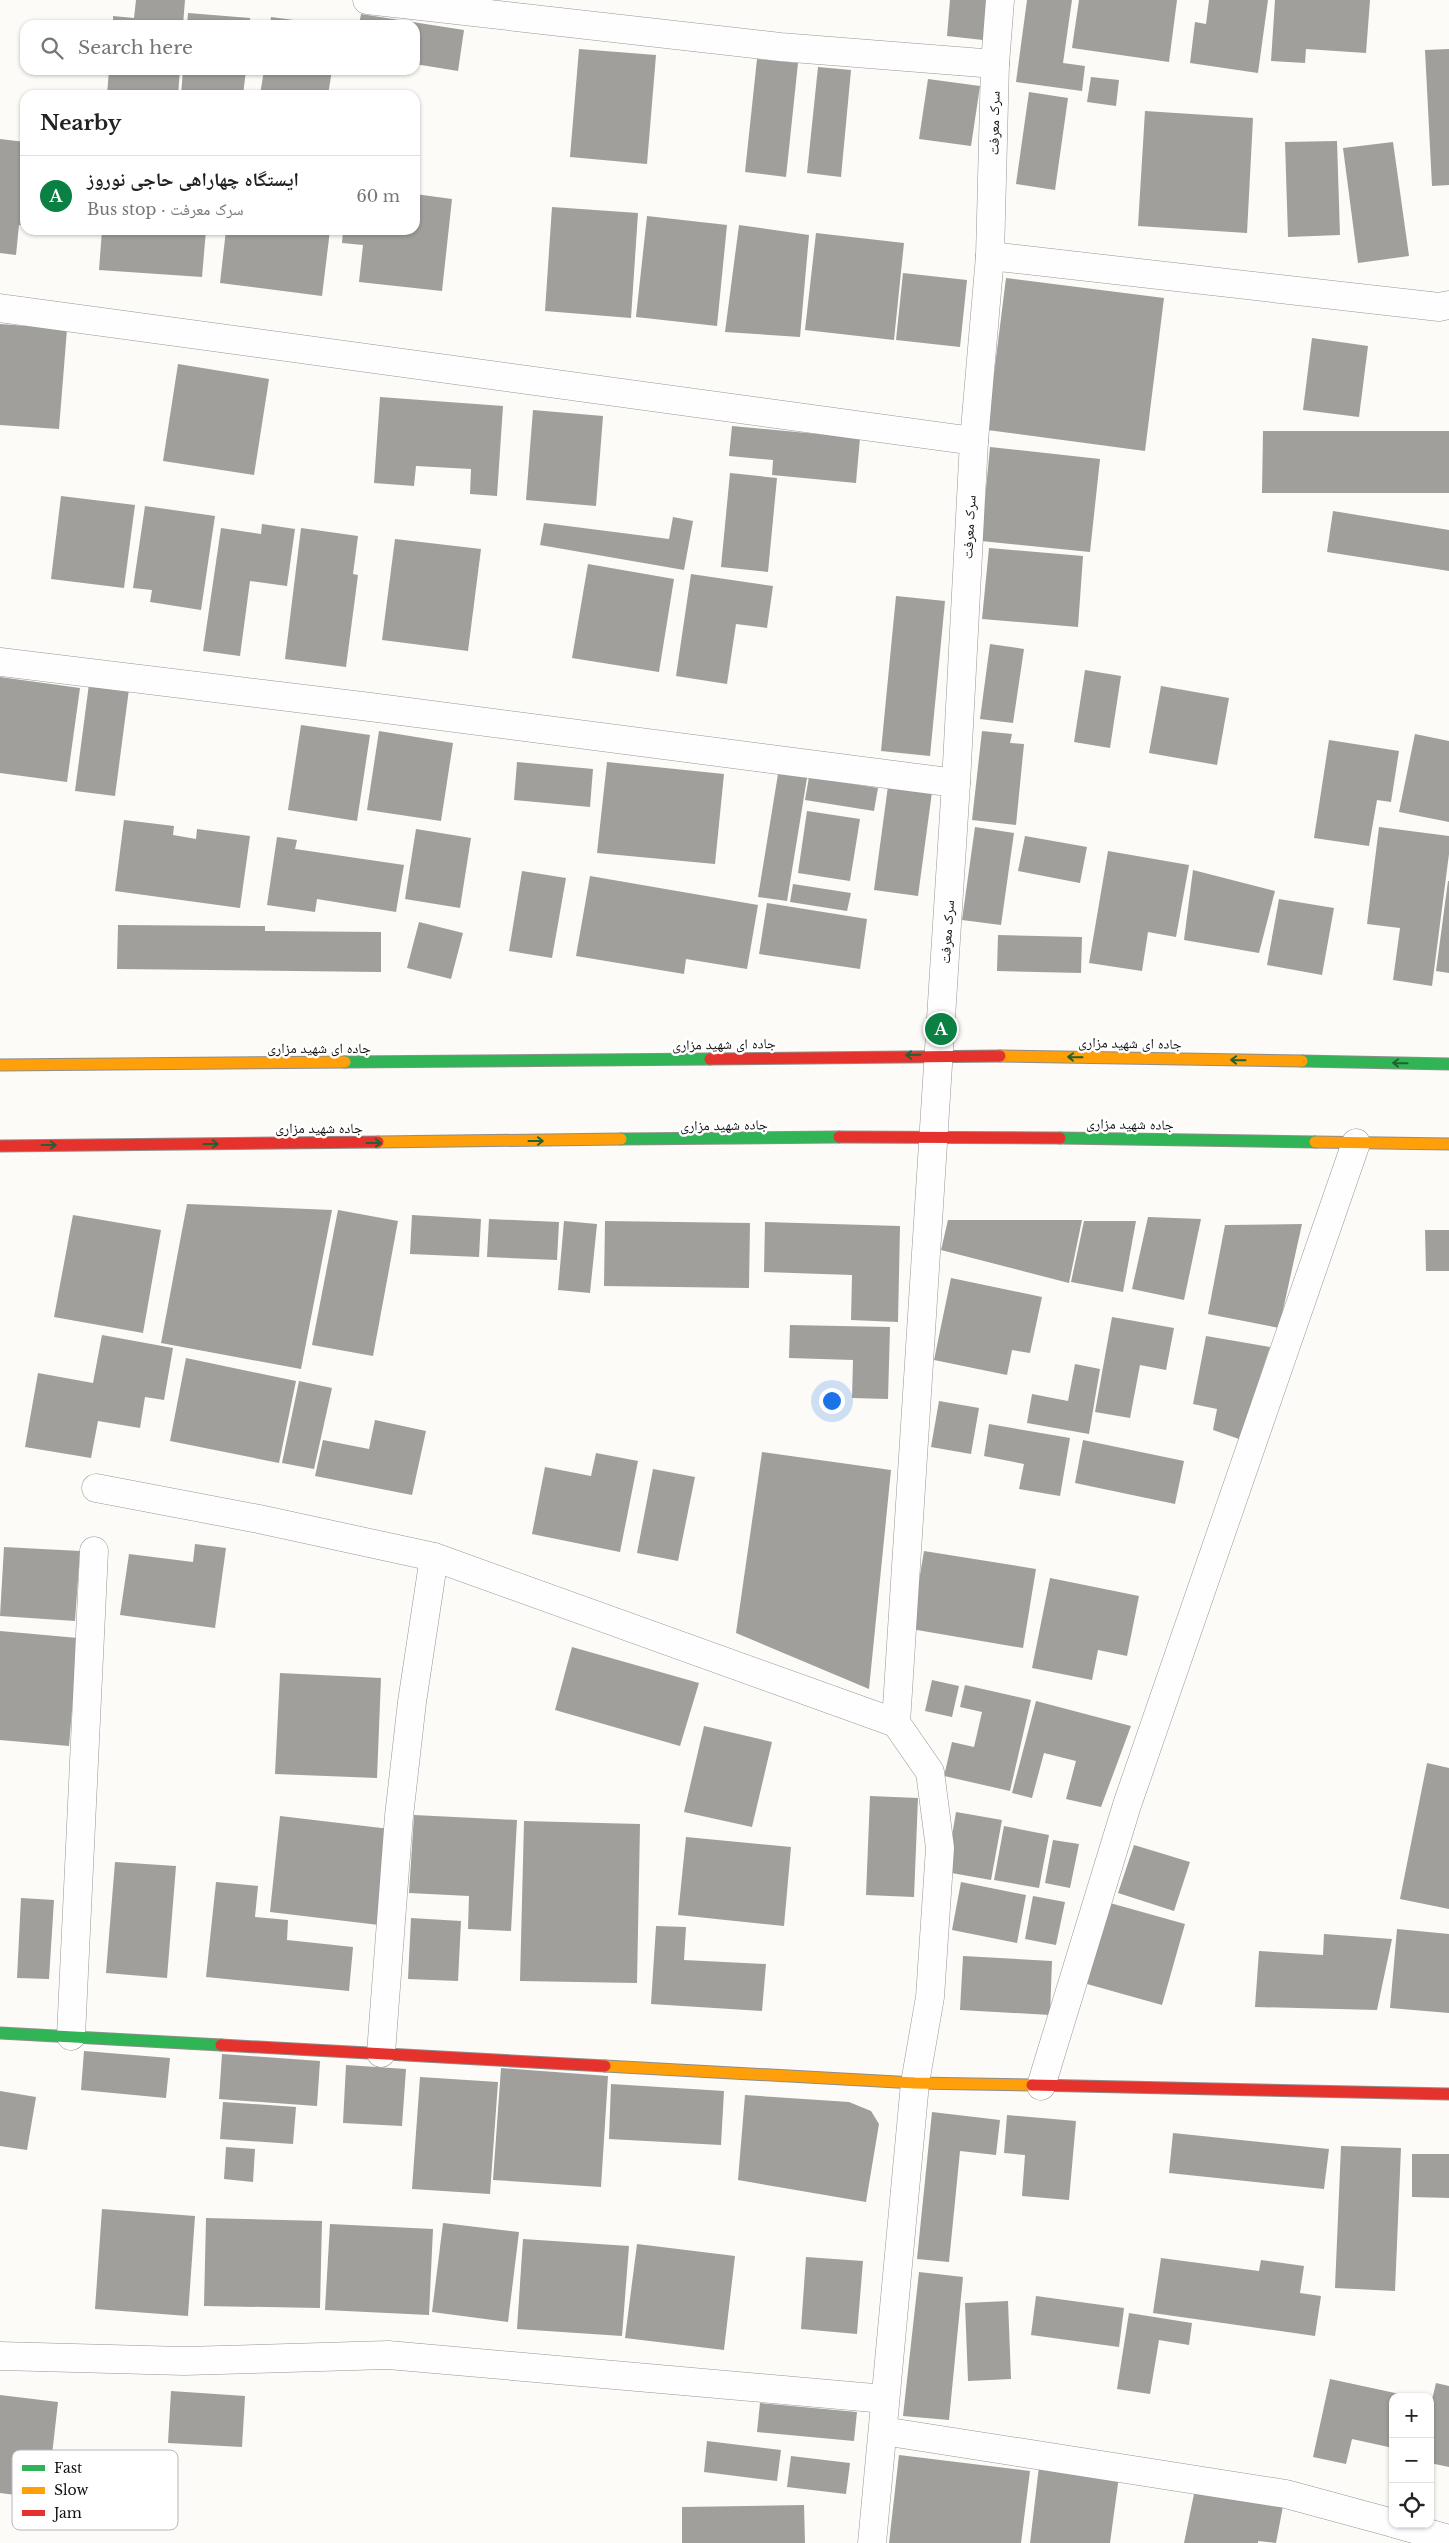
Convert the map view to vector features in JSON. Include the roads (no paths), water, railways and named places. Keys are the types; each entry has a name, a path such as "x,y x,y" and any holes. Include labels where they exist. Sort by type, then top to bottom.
{"main road":[{"name":"جاده ای شهید مزاری","path":"0,1065 718,1060 939,1055 1449,1064"},
{"name":"جاده شهید مزاری","path":"0,1146 738,1140 933,1136 1449,1144"},
{"path":"0,2033 915,2083 1449,2094"}],"street":[{"path":"367,0 770,46 995,64"},
{"name":"سرک معرفت","path":"896,1723 956,784 974,441 990,256 995,64 1000,0"},
{"path":"990,256 1439,307 1449,305"},
{"path":"0,308 974,441"},
{"path":"0,662 360,706 956,784"},
{"path":"1040,2086 1127,1805 1356,1143"},
{"path":"96,1488 259,1519 434,1557 896,1723 930,1772 940,1848 930,1997 915,2083 872,2543"},
{"path":"71,2036 94,1551"},
{"path":"381,2053 400,1806 412,1702 434,1557"},
{"path":"0,2356 184,2361 388,2355 885,2399"},
{"path":"883,2431 1286,2494 1389,2523"},
{"path":"1409,2528 1449,2539"}],"place":[{"name":"ایستگاه چهاراهی حاجی نوروز","path":"941,1029"}]}
